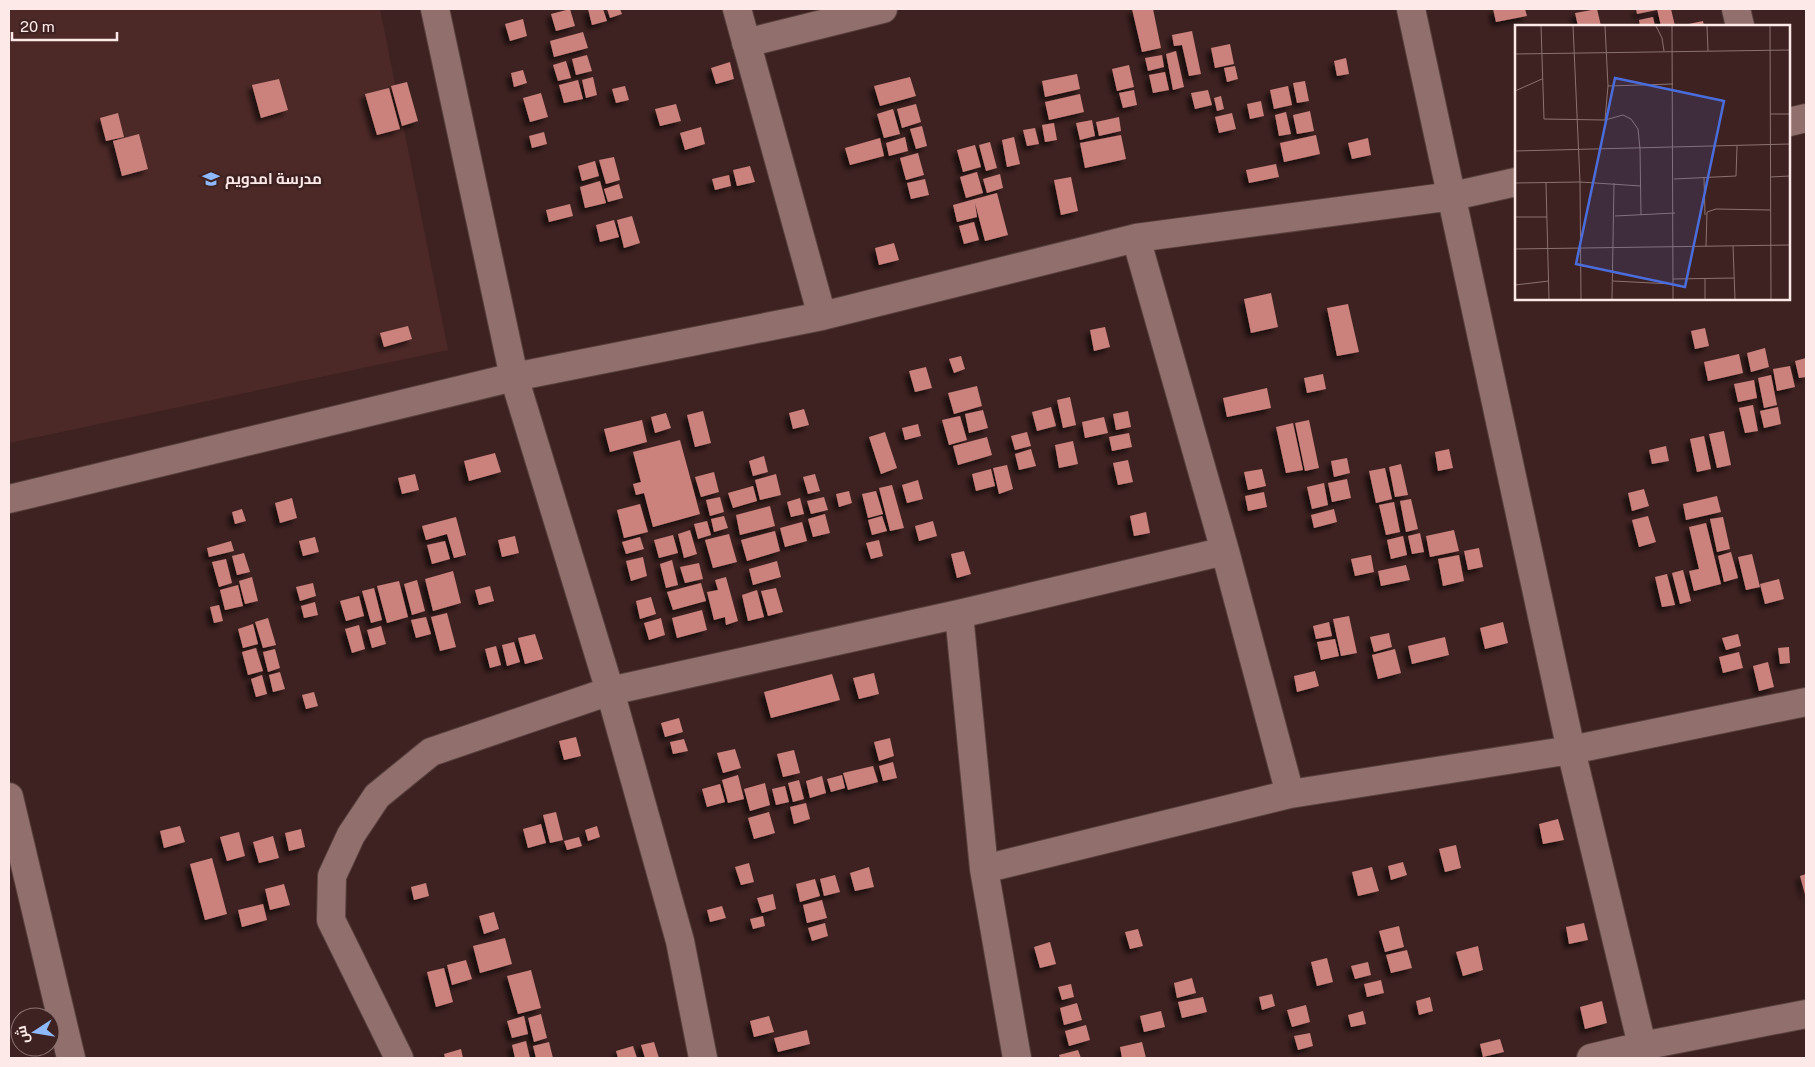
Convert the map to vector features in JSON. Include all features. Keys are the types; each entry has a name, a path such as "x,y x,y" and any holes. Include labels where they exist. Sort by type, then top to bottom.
{"street":[{"path":"435,9 514,377 610,691 680,941 703,1058"},
{"path":"737,9 822,316"},
{"path":"746,43 883,9"},
{"path":"1411,9 1453,196 1571,750 1643,1052"},
{"path":"1736,9 1740,25"},
{"path":"1790,122 1806,118"},
{"path":"9,499 514,377 822,316 1136,238 1453,196 1515,182"},
{"path":"1136,238 1225,551 1290,794"},
{"path":"399,1058 331,920 332,876 351,835 377,796 431,752 610,691 958,614 1225,551"},
{"path":"958,614 984,869 1017,1058"},
{"path":"984,869 1290,794 1571,750 1806,702"},
{"path":"9,797 70,1058"},
{"path":"1591,1058 1643,1052 1806,1014"}],"shaded area":[{"name":"مدرسة امدويم","path":"9,9 380,9 448,350 9,443"}],"building":[{"path":"570,9 575,26 556,31 551,14"},
{"path":"588,9 603,9 607,21 592,25"},
{"path":"607,9 620,9 622,14 610,18"},
{"path":"1132,9 1153,9 1161,48 1142,52"},
{"path":"1493,9 1525,9 1527,16 1496,22"},
{"path":"1597,9 1601,25 1578,25 1575,13"},
{"path":"1636,9 1657,9 1657,10 1637,14"},
{"path":"1657,9 1671,9 1675,25 1661,25"},
{"path":"1653,17 1655,25 1640,25 1639,20"},
{"path":"523,19 527,36 510,41 505,24"},
{"path":"1703,21 1704,25 1684,25"},
{"path":"1192,31 1201,74 1189,76 1182,45 1174,46 1172,35"},
{"path":"583,32 588,48 554,57 550,41"},
{"path":"1230,44 1234,64 1215,68 1211,48"},
{"path":"1176,51 1184,87 1173,90 1166,54"},
{"path":"587,55 592,71 576,75 572,59"},
{"path":"1162,55 1164,67 1148,71 1145,58"},
{"path":"1346,58 1349,74 1337,76 1334,61"},
{"path":"566,61 571,78 558,81 553,65"},
{"path":"730,62 734,79 716,84 711,68"},
{"path":"1129,65 1134,87 1117,91 1112,69"},
{"path":"1235,66 1238,79 1227,82 1224,68"},
{"path":"523,70 527,83 514,87 511,73"},
{"path":"1165,72 1169,90 1153,93 1149,75"},
{"path":"1077,74 1080,89 1045,97 1042,81"},
{"path":"593,77 597,95 586,98 582,80"},
{"path":"910,77 916,96 880,106 874,86"},
{"path":"279,79 288,110 261,118 252,85"},
{"path":"578,80 583,99 564,103 559,85"},
{"path":"1305,81 1309,101 1297,103 1293,83"},
{"path":"407,82 418,121 402,126 391,86"},
{"path":"625,86 629,100 616,103 612,89"},
{"path":"1288,86 1292,105 1274,109 1270,90"},
{"path":"389,88 400,129 377,135 365,94"},
{"path":"1134,90 1137,105 1123,108 1119,93"},
{"path":"1208,90 1212,105 1195,109 1191,93"},
{"path":"541,93 548,117 530,122 523,98"},
{"path":"1080,94 1084,112 1049,120 1045,102"},
{"path":"1221,96 1224,109 1217,111 1214,98"},
{"path":"1261,101 1264,116 1250,119 1247,104"},
{"path":"676,104 681,121 660,126 655,109"},
{"path":"916,104 921,122 902,128 897,109"},
{"path":"893,109 900,134 884,138 877,114"},
{"path":"1310,111 1314,131 1297,134 1293,115"},
{"path":"1286,112 1291,134 1279,136 1275,115"},
{"path":"118,113 124,137 106,141 100,118"},
{"path":"1232,113 1236,129 1219,133 1215,117"},
{"path":"1119,117 1121,131 1099,136 1096,122"},
{"path":"1092,120 1095,136 1080,140 1076,123"},
{"path":"1054,123 1057,140 1045,142 1042,125"},
{"path":"922,126 927,146 916,149 910,129"},
{"path":"701,127 705,144 685,150 680,133"},
{"path":"1035,128 1039,144 1027,146 1023,130"},
{"path":"544,132 547,144 532,148 529,136"},
{"path":"139,134 148,169 122,176 113,141"},
{"path":"1121,135 1126,159 1085,168 1080,143"},
{"path":"1316,135 1320,154 1284,162 1280,143"},
{"path":"905,137 908,151 889,156 886,143"},
{"path":"1014,137 1020,164 1007,167 1002,140"},
{"path":"880,138 884,156 850,165 845,148"},
{"path":"1368,138 1371,155 1352,159 1348,143"},
{"path":"990,142 997,168 986,171 979,145"},
{"path":"975,145 981,167 963,172 957,150"},
{"path":"918,153 924,175 906,180 900,158"},
{"path":"614,157 620,180 606,184 599,160"},
{"path":"595,161 599,176 582,181 578,166"},
{"path":"1276,164 1279,177 1249,183 1246,170"},
{"path":"750,166 755,182 737,186 733,170"},
{"path":"977,172 983,193 966,198 960,177"},
{"path":"1000,174 1003,188 987,193 983,179"},
{"path":"729,175 731,186 715,190 712,179"},
{"path":"1071,177 1078,211 1061,215 1054,180"},
{"path":"925,179 929,195 911,199 907,183"},
{"path":"600,181 606,203 585,208 580,187"},
{"path":"619,184 623,198 608,202 604,189"},
{"path":"997,193 1008,235 985,241 975,203 977,217 957,222 953,205"},
{"path":"570,204 573,216 549,222 546,210"},
{"path":"632,216 640,243 624,248 617,220"},
{"path":"614,220 619,237 600,242 596,225"},
{"path":"974,222 979,240 964,244 959,226"},
{"path":"894,243 899,260 879,265 875,248"},
{"path":"1271,293 1278,327 1251,333 1244,299"},
{"path":"1348,304 1359,352 1337,356 1327,308"},
{"path":"408,326 412,339 384,347 380,333"},
{"path":"1105,327 1110,347 1094,351 1090,330"},
{"path":"1705,328 1709,346 1695,349 1691,331"},
{"path":"1765,348 1769,367 1751,372 1747,353"},
{"path":"1739,354 1743,373 1708,381 1704,362"},
{"path":"961,356 965,369 954,373 949,359"},
{"path":"1806,358 1806,377 1799,378 1795,361"},
{"path":"1790,366 1795,387 1777,391 1773,369"},
{"path":"926,367 932,388 915,392 909,371"},
{"path":"1323,374 1326,389 1307,393 1304,378"},
{"path":"1771,375 1777,405 1764,408 1758,378"},
{"path":"1754,380 1757,398 1738,402 1734,384"},
{"path":"977,386 982,406 954,414 948,393"},
{"path":"1267,388 1271,408 1227,417 1223,398"},
{"path":"1070,397 1076,425 1063,428 1057,400"},
{"path":"1753,405 1758,431 1745,433 1739,408"},
{"path":"1051,407 1056,426 1037,431 1032,412"},
{"path":"1778,407 1781,424 1764,428 1760,411"},
{"path":"804,409 809,425 793,429 789,413"},
{"path":"983,410 988,428 969,433 965,414"},
{"path":"703,411 711,443 695,447 687,415"},
{"path":"1128,411 1131,427 1116,430 1113,414"},
{"path":"666,413 671,428 655,433 651,417"},
{"path":"960,416 967,440 949,445 942,420"},
{"path":"1104,417 1108,433 1085,438 1082,422"},
{"path":"642,420 647,442 610,452 604,429"},
{"path":"1309,420 1319,468 1305,471 1295,423"},
{"path":"1293,423 1303,470 1286,473 1276,427"},
{"path":"918,424 921,436 905,440 902,428"},
{"path":"1724,431 1731,465 1717,468 1709,434"},
{"path":"885,432 897,468 881,474 869,437"},
{"path":"1027,432 1031,446 1015,450 1011,436"},
{"path":"1129,433 1132,447 1112,451 1109,437"},
{"path":"1704,436 1711,469 1697,472 1690,439"},
{"path":"987,437 992,455 958,465 953,446"},
{"path":"680,440 700,514 653,527 644,493 636,495 633,484 641,482 633,452"},
{"path":"1073,441 1078,464 1059,468 1055,445"},
{"path":"1666,446 1669,461 1652,464 1649,450"},
{"path":"1031,449 1036,466 1019,470 1015,454"},
{"path":"1449,449 1453,468 1438,471 1435,452"},
{"path":"495,453 501,472 469,481 464,461"},
{"path":"764,456 768,472 753,476 749,461"},
{"path":"1347,458 1350,473 1334,477 1331,461"},
{"path":"1128,460 1133,482 1118,485 1113,463"},
{"path":"1401,464 1408,495 1395,497 1389,467"},
{"path":"1007,465 1013,489 999,494 993,468"},
{"path":"1385,468 1392,499 1376,503 1369,471"},
{"path":"991,469 995,486 976,491 972,474"},
{"path":"1262,469 1266,486 1248,490 1244,472"},
{"path":"714,472 719,492 701,497 695,477"},
{"path":"415,474 419,490 402,494 398,478"},
{"path":"776,474 781,495 760,500 755,480"},
{"path":"815,474 820,491 808,494 803,477"},
{"path":"1347,479 1351,498 1332,502 1328,483"},
{"path":"918,480 923,499 907,503 902,485"},
{"path":"1324,483 1328,505 1312,509 1307,487"},
{"path":"892,485 904,528 890,531 879,488"},
{"path":"753,486 757,501 733,508 728,493"},
{"path":"1644,489 1649,506 1632,511 1628,493"},
{"path":"849,491 852,503 839,507 836,494"},
{"path":"876,491 883,514 868,518 862,494"},
{"path":"1264,492 1267,507 1248,511 1245,496"},
{"path":"1717,496 1721,512 1686,520 1683,504"},
{"path":"720,497 724,512 710,516 706,500"},
{"path":"824,497 828,510 811,514 807,501"},
{"path":"292,498 297,518 280,523 275,503"},
{"path":"800,498 804,514 791,517 787,502"},
{"path":"1411,499 1418,529 1406,532 1400,501"},
{"path":"1394,502 1400,532 1386,535 1379,505"},
{"path":"640,504 648,532 624,538 617,510"},
{"path":"770,506 775,526 740,535 736,515"},
{"path":"242,509 246,521 235,524 232,512"},
{"path":"1334,509 1337,522 1314,528 1311,515"},
{"path":"1146,512 1150,533 1134,536 1130,516"},
{"path":"825,514 830,533 813,537 808,519"},
{"path":"724,516 728,528 714,532 711,519"},
{"path":"882,516 887,531 872,535 868,520"},
{"path":"1648,516 1656,542 1639,547 1632,520"},
{"path":"456,517 466,555 454,558 447,534 426,540 422,526"},
{"path":"1723,517 1730,549 1717,552 1710,519"},
{"path":"707,521 711,535 698,539 694,524"},
{"path":"933,521 937,536 919,541 915,526"},
{"path":"802,522 807,541 785,547 780,528"},
{"path":"1706,523 1721,584 1694,591 1689,571 1699,569 1689,527"},
{"path":"690,530 697,554 684,558 678,534"},
{"path":"1454,530 1459,551 1430,557 1426,536"},
{"path":"775,531 780,551 747,561 741,540"},
{"path":"1420,533 1424,552 1412,554 1408,536"},
{"path":"729,534 737,562 713,568 705,540"},
{"path":"673,535 678,553 659,558 654,540"},
{"path":"515,536 519,553 502,557 498,540"},
{"path":"1403,536 1407,555 1391,559 1387,540"},
{"path":"315,537 319,552 303,556 299,541"},
{"path":"640,537 644,549 626,554 622,542"},
{"path":"879,540 883,556 871,559 866,543"},
{"path":"231,541 234,551 209,557 207,548"},
{"path":"445,541 450,559 432,564 427,545"},
{"path":"1479,548 1483,567 1468,570 1464,551"},
{"path":"964,551 971,574 957,578 951,554"},
{"path":"1731,552 1738,578 1724,582 1718,556"},
{"path":"244,553 250,572 237,575 232,556"},
{"path":"1752,554 1760,587 1746,590 1738,557"},
{"path":"1371,555 1374,572 1355,576 1351,559"},
{"path":"1459,555 1464,581 1443,586 1438,559"},
{"path":"643,557 647,576 631,581 626,561"},
{"path":"226,559 232,583 219,587 212,562"},
{"path":"672,560 678,585 666,588 660,564"},
{"path":"777,561 781,577 753,585 749,569"},
{"path":"699,563 703,579 685,583 680,567"},
{"path":"1406,565 1410,580 1381,586 1378,571"},
{"path":"1683,570 1691,601 1680,604 1672,573"},
{"path":"453,571 461,603 433,611 425,579"},
{"path":"1667,574 1675,605 1662,607 1655,577"},
{"path":"252,577 258,601 245,604 239,581"},
{"path":"726,577 738,621 726,625 725,617 714,620 707,592 718,590 715,580"},
{"path":"1779,579 1784,599 1765,604 1760,584"},
{"path":"417,580 425,611 412,615 404,584"},
{"path":"399,581 408,617 387,623 377,586"},
{"path":"313,583 316,596 300,601 296,587"},
{"path":"701,583 706,601 673,610 667,592"},
{"path":"238,585 243,606 225,610 220,590"},
{"path":"490,586 494,601 479,605 475,590"},
{"path":"374,588 382,620 371,623 362,591"},
{"path":"776,588 783,612 768,616 761,591"},
{"path":"757,590 764,617 748,621 742,595"},
{"path":"359,596 364,616 346,621 340,601"},
{"path":"651,597 656,614 640,619 636,601"},
{"path":"315,602 318,615 304,618 301,606"},
{"path":"219,605 223,621 214,623 210,607"},
{"path":"702,610 707,630 677,638 672,618"},
{"path":"447,613 456,647 440,651 431,617"},
{"path":"1349,616 1357,653 1341,656 1333,619"},
{"path":"426,617 431,634 416,638 411,620"},
{"path":"268,618 276,645 263,648 255,622"},
{"path":"661,618 665,635 649,640 644,623"},
{"path":"1329,622 1332,636 1316,639 1313,626"},
{"path":"1503,622 1508,643 1485,649 1480,628"},
{"path":"253,624 258,644 243,648 238,629"},
{"path":"359,625 365,649 352,653 345,629"},
{"path":"381,626 386,644 372,648 367,630"},
{"path":"1389,633 1392,647 1374,652 1370,637"},
{"path":"535,634 543,659 525,664 518,638"},
{"path":"1738,634 1741,646 1726,650 1722,638"},
{"path":"1445,637 1449,655 1412,664 1408,646"},
{"path":"1335,639 1339,656 1321,660 1317,642"},
{"path":"514,642 520,662 507,666 502,645"},
{"path":"496,646 501,665 490,668 485,649"},
{"path":"1789,647 1790,663 1780,664 1778,648"},
{"path":"256,648 263,671 248,675 242,652"},
{"path":"275,649 280,668 268,672 263,652"},
{"path":"1395,649 1401,673 1378,679 1372,655"},
{"path":"1739,652 1743,668 1723,673 1719,657"},
{"path":"1768,662 1774,687 1759,691 1753,666"},
{"path":"1315,671 1319,686 1297,692 1294,676"},
{"path":"280,672 285,689 273,692 269,675"},
{"path":"874,673 879,694 859,699 853,678"},
{"path":"832,674 840,700 771,718 764,692"},
{"path":"262,675 267,694 256,697 251,679"},
{"path":"314,692 318,706 306,709 302,695"},
{"path":"679,718 683,732 665,737 661,723"},
{"path":"576,737 581,756 564,760 559,741"},
{"path":"890,738 894,756 879,761 874,742"},
{"path":"684,739 688,751 673,754 670,742"},
{"path":"735,749 741,768 723,773 717,753"},
{"path":"794,750 800,773 783,777 777,754"},
{"path":"893,762 897,778 883,781 879,766"},
{"path":"873,766 878,782 848,790 843,773"},
{"path":"738,775 744,799 728,803 722,780"},
{"path":"842,775 845,788 831,792 827,779"},
{"path":"822,776 826,793 810,798 806,781"},
{"path":"799,780 804,799 793,802 788,783"},
{"path":"765,783 770,805 750,811 744,789"},
{"path":"720,784 725,802 707,807 702,789"},
{"path":"785,786 789,802 776,805 772,789"},
{"path":"806,803 810,819 794,824 790,807"},
{"path":"556,812 563,840 550,843 543,815"},
{"path":"769,812 775,833 754,839 748,818"},
{"path":"1558,819 1564,840 1543,844 1539,824"},
{"path":"541,824 546,843 528,848 523,829"},
{"path":"180,826 185,842 164,848 160,831"},
{"path":"597,826 600,837 588,841 585,830"},
{"path":"301,829 305,847 289,851 285,833"},
{"path":"239,832 245,856 227,861 220,837"},
{"path":"273,836 279,858 259,863 253,842"},
{"path":"579,837 582,846 567,850 564,841"},
{"path":"1456,845 1461,868 1445,872 1439,849"},
{"path":"212,858 227,914 205,920 190,864"},
{"path":"1403,862 1407,875 1391,880 1388,866"},
{"path":"749,863 754,882 741,885 735,867"},
{"path":"869,867 874,887 855,891 850,873"},
{"path":"1372,867 1379,891 1358,896 1352,872"},
{"path":"1806,874 1806,898 1800,876"},
{"path":"835,875 840,892 824,896 820,879"},
{"path":"815,879 820,896 800,902 796,884"},
{"path":"426,883 429,896 414,900 411,887"},
{"path":"284,884 290,905 270,910 265,889"},
{"path":"773,894 776,909 762,913 757,898"},
{"path":"822,900 827,918 807,923 803,905"},
{"path":"263,904 267,920 242,927 238,910"},
{"path":"722,906 726,918 710,922 707,910"},
{"path":"494,912 499,929 484,934 479,916"},
{"path":"763,916 765,926 753,929 750,919"},
{"path":"825,923 828,936 812,941 808,928"},
{"path":"1584,923 1588,940 1569,944 1566,927"},
{"path":"1399,926 1404,947 1385,952 1379,931"},
{"path":"1138,929 1143,946 1130,949 1125,932"},
{"path":"505,938 512,964 480,973 473,946"},
{"path":"1050,942 1056,964 1040,968 1034,947"},
{"path":"1478,946 1483,970 1463,976 1456,952"},
{"path":"1407,950 1412,968 1391,973 1386,955"},
{"path":"1327,958 1333,982 1317,986 1311,962"},
{"path":"466,960 472,979 452,985 447,965"},
{"path":"1368,962 1371,975 1355,979 1351,966"},
{"path":"444,968 453,1002 436,1007 427,972"},
{"path":"531,970 541,1008 518,1014 507,976"},
{"path":"1192,978 1196,993 1177,998 1174,983"},
{"path":"1381,980 1384,993 1367,997 1364,984"},
{"path":"1071,984 1074,997 1062,1000 1058,987"},
{"path":"1272,994 1275,1006 1262,1010 1259,997"},
{"path":"1203,997 1207,1012 1182,1018 1178,1002"},
{"path":"1430,997 1433,1011 1419,1015 1416,1001"},
{"path":"1602,1001 1607,1023 1585,1029 1580,1007"},
{"path":"1077,1003 1082,1020 1064,1025 1060,1008"},
{"path":"1306,1005 1310,1022 1292,1027 1287,1010"},
{"path":"1161,1011 1165,1027 1144,1032 1140,1016"},
{"path":"1363,1011 1366,1024 1351,1027 1348,1015"},
{"path":"541,1014 547,1038 534,1042 528,1018"},
{"path":"524,1016 528,1034 512,1038 507,1021"},
{"path":"769,1016 774,1032 754,1037 750,1021"},
{"path":"1086,1025 1090,1040 1069,1046 1065,1031"},
{"path":"807,1030 810,1044 778,1052 774,1038"},
{"path":"1310,1033 1313,1046 1298,1050 1294,1036"},
{"path":"1500,1039 1504,1052 1483,1057 1480,1044"},
{"path":"526,1041 530,1058 515,1058 512,1045"},
{"path":"549,1042 553,1058 536,1058 533,1046"},
{"path":"654,1042 659,1058 645,1058 641,1045"},
{"path":"1142,1042 1146,1058 1122,1058 1120,1047"},
{"path":"633,1046 637,1058 618,1058 616,1051"},
{"path":"461,1049 463,1058 445,1058 444,1054"},
{"path":"1078,1050 1081,1058 1060,1058 1059,1055"}],"place":[{"name":"مدرسة امدويم","path":"211,179"}]}
